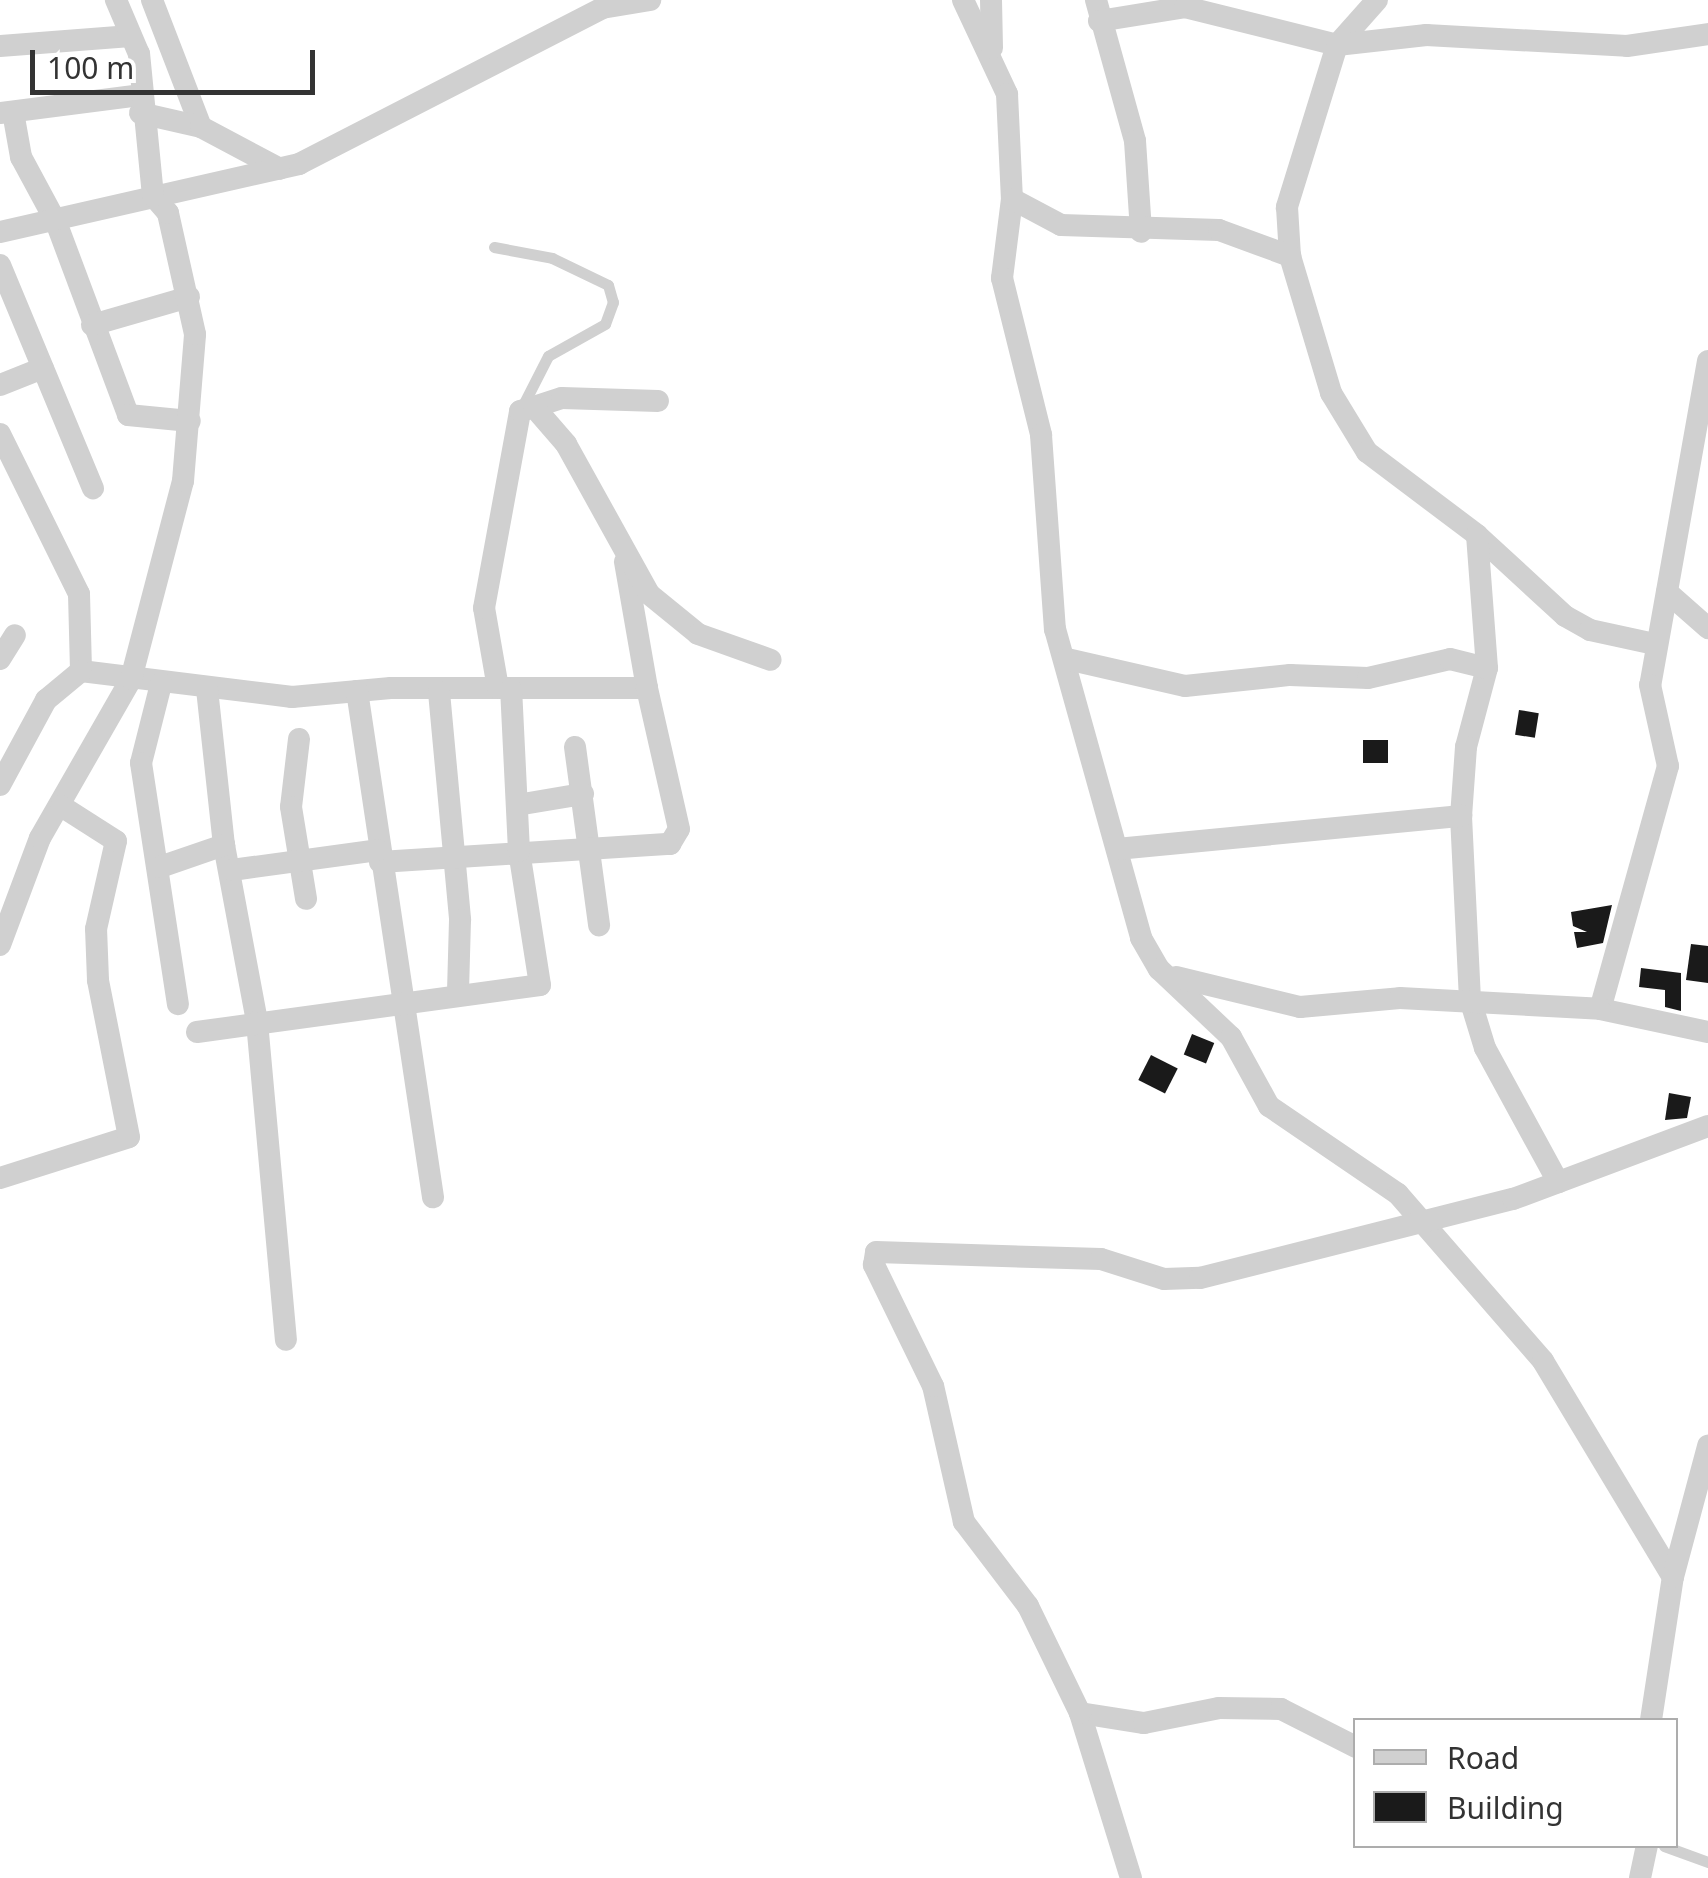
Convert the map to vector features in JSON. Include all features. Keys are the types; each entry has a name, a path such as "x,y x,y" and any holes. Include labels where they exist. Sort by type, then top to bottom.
{"street":[{"path":"0,945 34,852 131,679 183,481 196,362 188,297 168,213 154,196 131,36 116,0"},
{"path":"152,0 201,127"},
{"path":"0,232 280,170 602,8 650,0"},
{"path":"963,0 992,51 1007,94 1012,200 1002,278 1041,435 1055,628 1067,658 1141,938 1160,970 1231,1038 1270,1106 1368,1170 1423,1222 1543,1361 1673,1577"},
{"path":"991,0 992,51"},
{"path":"1377,0 1337,46 1286,207 1290,256 1348,429 1477,535 1565,616 1590,630 1655,644"},
{"path":"1141,232 1134,141 1097,10 1185,7 1337,46 1426,35 1627,46 1708,34"},
{"path":"0,46 131,36"},
{"path":"190,422 128,415 56,222 21,157 6,112 140,104 201,127 280,170"},
{"path":"1012,200 1061,225 1141,232 1220,230 1290,256"},
{"path":"0,265 93,488"},
{"path":"92,325 188,297"},
{"path":"1600,1009 1668,766 1650,686 1708,361"},
{"path":"0,385 43,368"},
{"path":"527,409 562,398 658,402"},
{"path":"232,870 300,860 379,856 452,860 591,849 677,837 625,562 581,468 527,409"},
{"path":"196,1032 399,999 540,985 519,852 504,688 484,608 527,409"},
{"path":"0,434 79,594 81,670"},
{"path":"1477,535 1487,668 1466,747 1460,816 1470,999 1486,1048 1558,1182"},
{"path":"625,562 684,626 771,660"},
{"path":"1667,592 1708,628"},
{"path":"0,659 16,634"},
{"path":"1067,658 1172,686 1290,675 1368,678 1450,659 1487,668"},
{"path":"81,670 161,684 292,698 357,692 647,688"},
{"path":"2,774 46,700 81,670"},
{"path":"161,684 141,763 178,1004"},
{"path":"207,689 224,846 232,870 257,1022 286,1340"},
{"path":"357,692 399,999 433,1197"},
{"path":"439,692 458,992"},
{"path":"298,739 292,807 306,899"},
{"path":"576,747 599,925"},
{"path":"517,805 582,794"},
{"path":"0,1178 129,1137 98,980 96,929 116,841 61,806"},
{"path":"1117,849 1460,816"},
{"path":"160,867 224,846"},
{"path":"1160,970 1300,1007 1470,999 1600,1009 1708,1032"},
{"path":"1132,1878 1120,1861 1080,1712 1028,1606 964,1522 932,1386 874,1264 876,1252 1101,1260 1184,1279 1423,1222 1558,1182 1708,1126"},
{"path":"1651,1718 1673,1577 1708,1446"},
{"path":"1080,1712 1144,1723 1219,1708 1281,1709 1353,1745"},
{"path":"1640,1878 1647,1848"}],"lane":[{"path":"494,247 552,258 608,286 613,302 605,324 548,356 527,409"},
{"path":"1670,1848 1708,1862"}],"building":[{"path":"1519,710 1539,713 1535,738 1515,735"},
{"path":"1363,740 1388,740 1388,763 1363,763"},
{"path":"1612,905 1603,943 1577,948 1574,932 1587,932 1573,926 1571,912"},
{"path":"1691,944 1708,946 1708,983 1686,980"},
{"path":"1641,968 1681,973 1681,1011 1665,1007 1665,990 1639,987"},
{"path":"1192,1034 1214,1043 1206,1063 1184,1054"},
{"path":"1151,1055 1178,1069 1165,1094 1138,1080"},
{"path":"1669,1093 1691,1097 1687,1118 1665,1120"}]}
